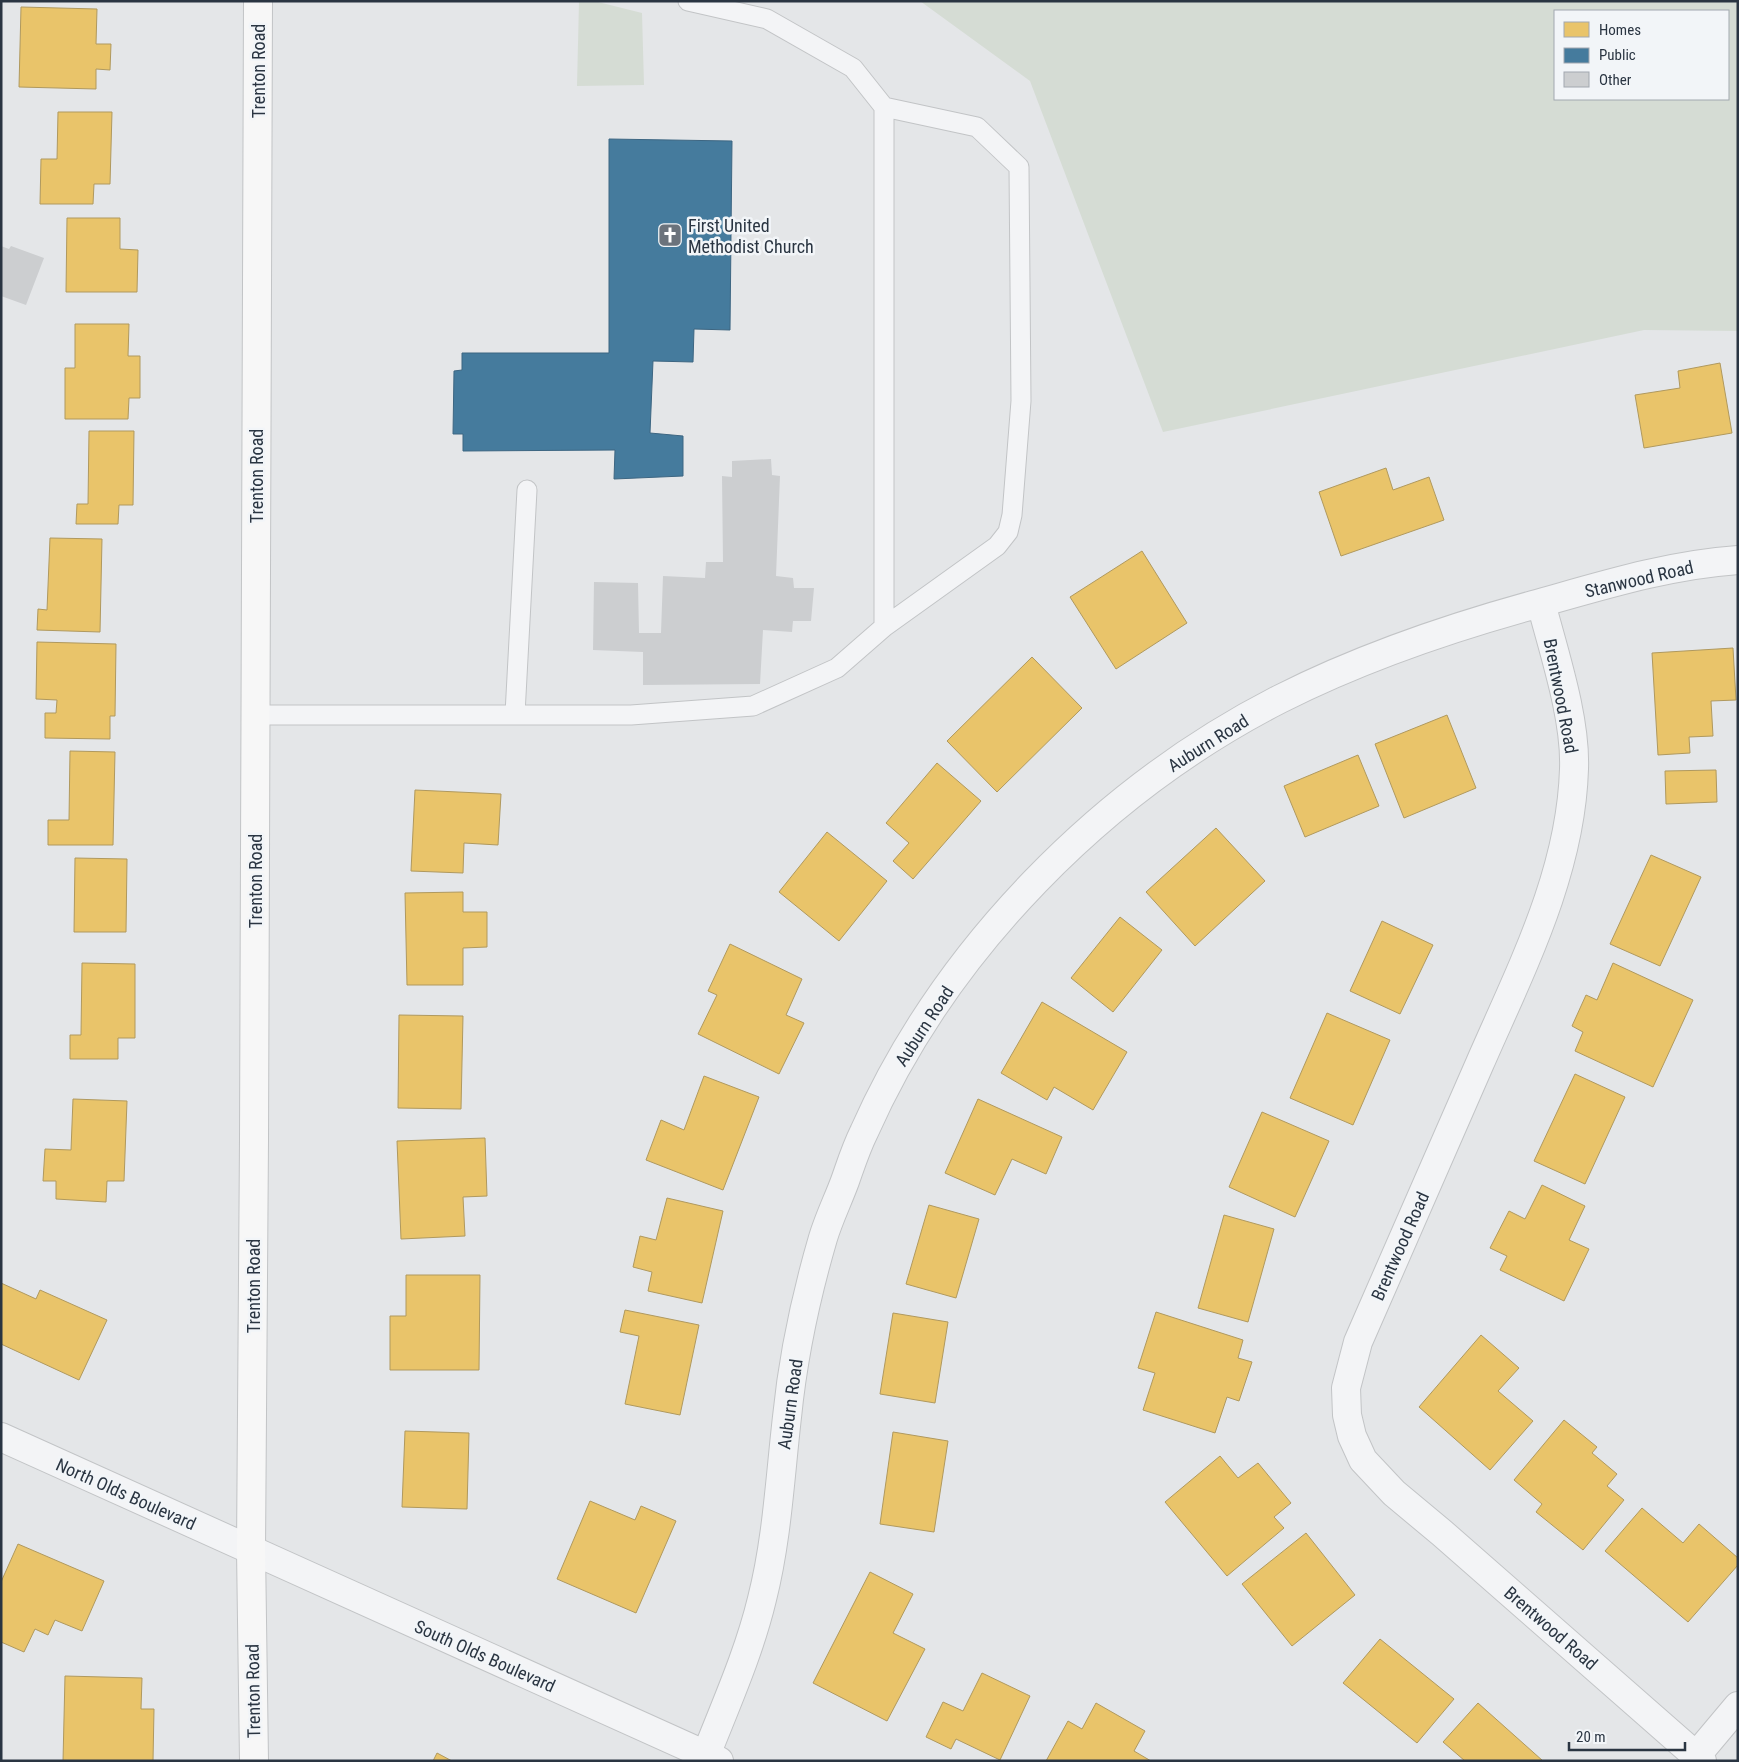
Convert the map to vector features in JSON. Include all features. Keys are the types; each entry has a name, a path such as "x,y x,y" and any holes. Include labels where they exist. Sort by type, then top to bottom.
{"main road":[{"name":"Trenton Road","path":"254,1761 251,1550 258,1"}],"street":[{"name":"Stanwood Road","path":"1541,603 1635,576 1668,569 1738,560"},
{"name":"Auburn Road","path":"712,1758 752,1637 763,1596 779,1502 787,1414 798,1346 824,1235 863,1132 897,1067 933,1008 984,938 1036,880 1094,825 1134,792 1174,763 1236,723 1277,700 1320,680 1406,644 1472,622 1541,603"},
{"name":"Brentwood Road","path":"1541,603 1556,657 1573,742 1573,790 1567,838 1560,863 1529,948 1358,1342 1346,1388 1347,1415 1352,1436 1363,1460 1394,1493 1699,1758"},
{"name":"North Olds Boulevard","path":"1,1437 251,1550"},
{"name":"South Olds Boulevard","path":"251,1550 712,1758"},
{"path":"1699,1758 1738,1706"}],"lane":[{"path":"255,715 515,714 631,716 753,706 837,668 884,627 997,546 1008,532 1012,514 1021,401 1019,166 976,127 884,106 853,68 768,19 688,1"},
{"path":"884,106 884,627"},
{"path":"515,714 527,490"}],"shaded area":[{"path":"579,1 594,1 642,13 644,85 577,86"},
{"path":"920,1 1738,1 1738,331 1644,330 1163,432 1030,81"}],"building: Homes":[{"path":"21,7 97,9 96,44 111,44 110,70 96,69 96,89 19,87"},
{"path":"58,112 112,112 110,184 94,184 93,204 40,204 41,159 57,159"},
{"path":"67,218 120,218 120,249 138,250 137,292 66,292"},
{"path":"75,324 129,324 128,356 140,356 140,398 129,398 128,419 65,419 65,368 75,368"},
{"path":"1720,363 1732,433 1644,448 1635,395 1680,388 1678,371"},
{"path":"89,431 134,431 133,505 119,505 118,524 76,524 77,504 88,504"},
{"path":"1386,468 1393,490 1429,477 1444,520 1341,556 1319,492"},
{"path":"50,538 102,539 100,632 37,630 38,609 47,610"},
{"path":"1142,551 1187,623 1116,669 1070,597"},
{"path":"37,642 116,644 115,716 110,716 110,739 45,738 45,713 56,713 57,700 36,699"},
{"path":"1733,648 1736,700 1711,701 1713,736 1689,737 1690,753 1658,755 1652,653"},
{"path":"1032,657 1082,708 997,792 947,741"},
{"path":"1447,715 1476,788 1404,818 1375,744"},
{"path":"70,751 115,752 113,845 48,845 48,820 69,820"},
{"path":"1358,755 1379,806 1305,837 1284,786"},
{"path":"937,763 981,801 913,879 893,861 909,843 886,823"},
{"path":"1716,770 1717,802 1666,804 1665,771"},
{"path":"415,790 501,794 498,845 464,843 463,873 411,871"},
{"path":"1216,828 1265,881 1195,946 1146,892"},
{"path":"827,832 887,881 839,941 779,892"},
{"path":"1651,855 1701,877 1660,966 1610,944"},
{"path":"75,858 127,859 126,932 74,932"},
{"path":"463,892 463,912 487,912 487,947 463,948 463,985 407,985 405,893"},
{"path":"1120,917 1162,950 1113,1012 1071,978"},
{"path":"1382,921 1433,945 1400,1014 1350,991"},
{"path":"730,944 802,979 786,1015 804,1023 779,1074 698,1034 717,995 708,991"},
{"path":"82,963 135,964 135,1038 118,1038 118,1059 70,1059 70,1035 81,1035"},
{"path":"1613,963 1693,1000 1653,1087 1575,1051 1583,1032 1572,1026 1586,995 1597,1000"},
{"path":"1042,1002 1127,1052 1093,1110 1054,1087 1047,1100 1001,1073"},
{"path":"1327,1013 1390,1040 1353,1125 1290,1098"},
{"path":"399,1015 463,1016 461,1109 398,1108"},
{"path":"1575,1074 1625,1097 1585,1184 1534,1161"},
{"path":"704,1076 759,1097 723,1190 646,1160 661,1120 684,1130"},
{"path":"73,1099 127,1101 124,1181 107,1181 106,1202 56,1199 56,1181 43,1181 45,1149 71,1150"},
{"path":"978,1099 1062,1137 1046,1174 1012,1159 995,1195 945,1173"},
{"path":"1262,1112 1329,1141 1295,1217 1229,1187"},
{"path":"485,1138 487,1196 463,1197 465,1236 401,1239 397,1141"},
{"path":"1542,1185 1585,1206 1569,1240 1589,1249 1564,1301 1500,1270 1507,1256 1490,1248 1509,1211 1525,1219"},
{"path":"667,1198 723,1211 702,1303 648,1291 652,1272 633,1267 640,1236 656,1240"},
{"path":"929,1205 979,1219 956,1298 906,1284"},
{"path":"1224,1215 1274,1229 1248,1322 1198,1308"},
{"path":"406,1275 480,1275 479,1370 390,1370 390,1316 406,1316"},
{"path":"1,1283 36,1299 40,1290 107,1320 79,1380 1,1344"},
{"path":"625,1310 699,1325 680,1415 625,1404 639,1336 620,1332"},
{"path":"1156,1312 1243,1340 1238,1358 1252,1362 1239,1401 1227,1397 1215,1433 1143,1410 1155,1373 1138,1368"},
{"path":"893,1313 948,1322 935,1403 880,1394"},
{"path":"1481,1335 1519,1368 1498,1391 1533,1421 1490,1470 1419,1407"},
{"path":"1564,1420 1597,1447 1592,1453 1617,1474 1607,1486 1624,1500 1583,1550 1536,1512 1542,1504 1514,1480"},
{"path":"405,1431 469,1433 467,1509 402,1507"},
{"path":"893,1432 948,1441 934,1532 880,1524"},
{"path":"1220,1456 1238,1478 1258,1463 1291,1503 1274,1517 1284,1528 1227,1576 1165,1502"},
{"path":"590,1501 635,1520 641,1506 676,1521 636,1613 557,1579"},
{"path":"1642,1508 1683,1543 1699,1524 1738,1558 1738,1565 1688,1622 1605,1551"},
{"path":"1306,1533 1355,1595 1292,1646 1242,1584"},
{"path":"18,1544 104,1581 82,1631 55,1620 48,1635 35,1629 24,1652 1,1642 1,1582"},
{"path":"870,1572 913,1594 893,1633 925,1649 887,1721 813,1683"},
{"path":"1380,1639 1454,1699 1417,1743 1343,1683"},
{"path":"982,1673 1030,1696 1000,1760 956,1739 951,1749 926,1737 943,1702 963,1711"},
{"path":"65,1676 142,1678 141,1709 154,1709 153,1761 63,1761"},
{"path":"1096,1703 1145,1731 1134,1751 1151,1761 1046,1761 1068,1721 1082,1729"},
{"path":"1478,1703 1543,1761 1465,1761 1443,1742"},
{"path":"437,1753 452,1761 433,1761"}],"building: Public":[{"name":"First United Methodist Church","path":"609,139 732,141 730,330 694,329 693,362 653,361 650,433 683,436 683,476 614,479 615,450 463,451 463,434 453,434 454,371 462,370 462,353 609,353"}],"building: Other":[{"path":"1,246 9,249 11,246 44,258 26,305 1,296"},
{"path":"771,459 772,475 780,476 776,576 793,578 794,588 814,588 811,621 793,621 792,632 763,630 760,684 643,685 643,652 593,650 594,582 638,583 639,633 661,633 663,576 705,578 706,562 723,562 722,476 732,477 732,461"}],"place":[{"name":"First United Methodist Church","path":"670,235"}]}
